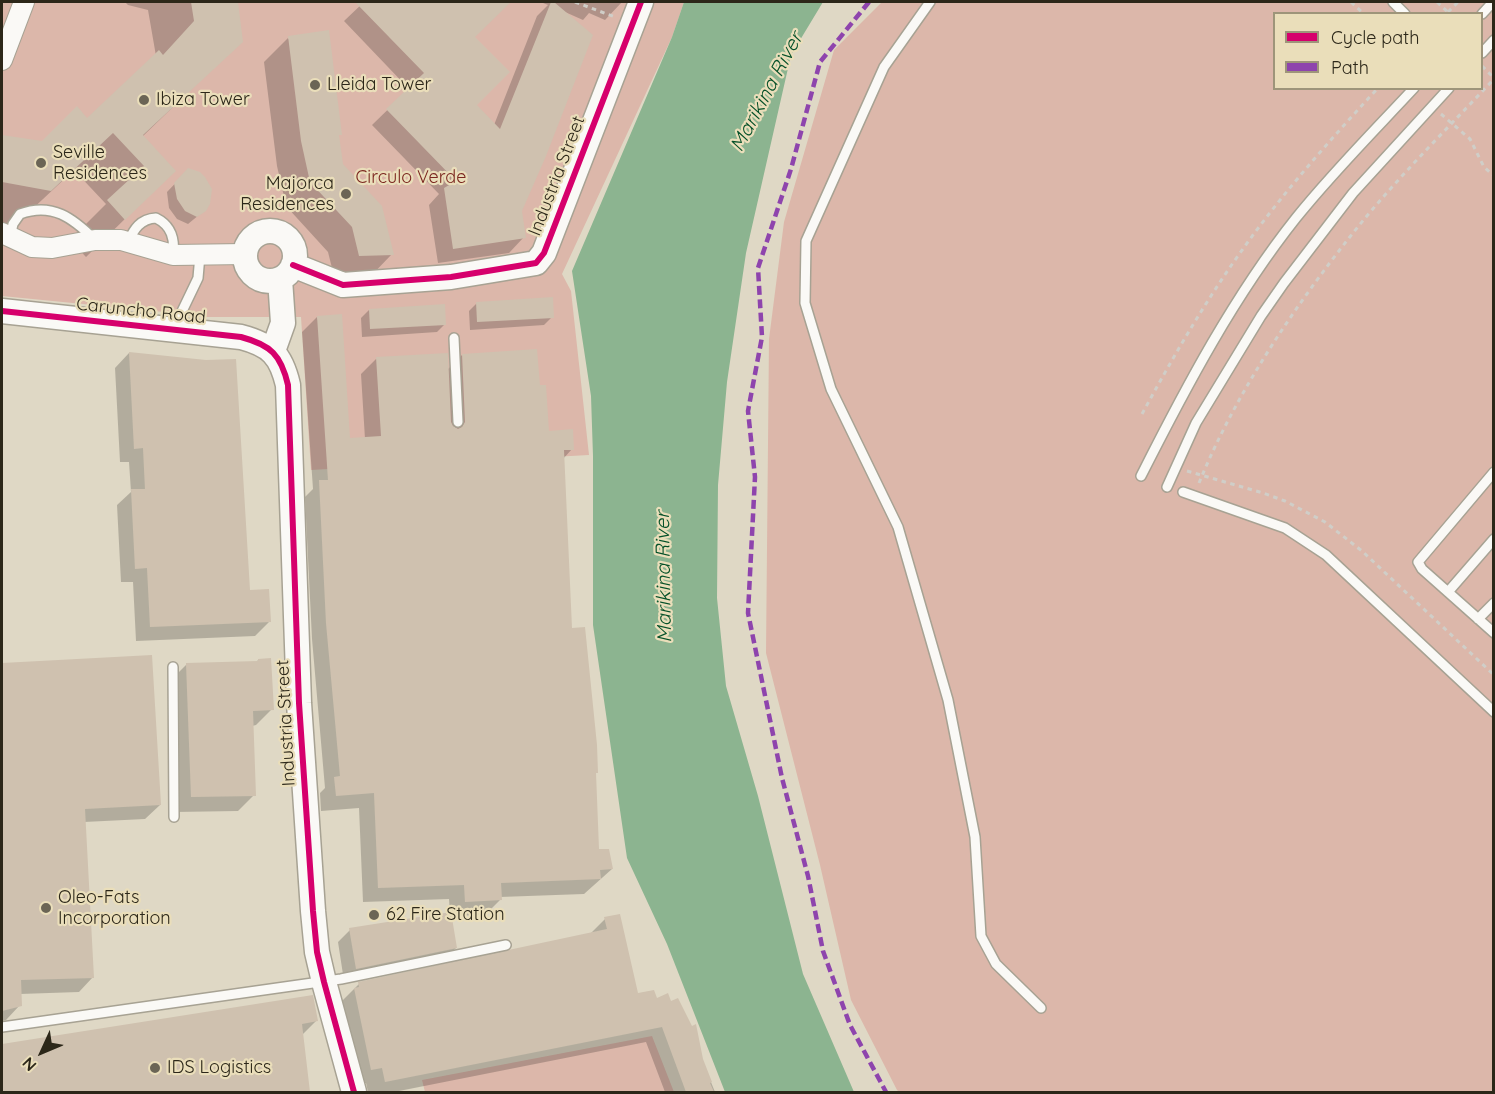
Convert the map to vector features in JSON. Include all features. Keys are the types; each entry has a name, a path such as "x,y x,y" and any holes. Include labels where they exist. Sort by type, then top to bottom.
{"street":[{"path":"2,60 24,2"},
{"name":"Industria Street","path":"287,272 343,285 451,278 536,263 544,253 641,2"},
{"path":"273,351 283,323 287,272 295,253 286,237 275,232 258,234 249,242 245,254 247,267 253,275 261,280 271,281 287,272"},
{"path":"6,235 32,247 52,248 95,240 128,242 173,255 245,254"},
{"name":"Caruncho Road","path":"2,311 242,337 260,342 273,351"},
{"name":"Industria Street","path":"273,351 284,367 288,385 299,703 317,952 354,1092"}],"lane":[{"path":"930,2 885,66 806,241 806,303 831,389 898,526 948,700 975,837 981,936 996,964 1041,1008"},
{"path":"1483,52 1494,40"},
{"path":"1141,477 1183,393 1248,286 1296,218 1412,90"},
{"path":"1167,486 1196,423 1261,316 1353,193 1447,90"},
{"path":"6,235 20,214 44,208 78,223 95,240"},
{"path":"128,242 140,223 148,219 156,219 171,230 173,255"},
{"path":"173,331 198,278 200,255"},
{"path":"454,338 458,422"},
{"path":"1494,472 1418,562 1422,569 1494,633"},
{"path":"1183,492 1285,528 1326,555 1494,711"},
{"path":"1448,592 1494,540"},
{"path":"1478,619 1494,603"},
{"path":"173,667 174,817"},
{"path":"2,1027 324,982 506,945"}],"path":[{"path":"575,2 632,24"},
{"path":"1194,496 1223,430 1304,298 1349,237 1494,79 1483,66"},
{"path":"1142,414 1194,321 1244,248 1304,171 1376,90"},
{"path":"1433,106 1470,140 1484,167 1494,176"}],"green space":[{"name":"Circulo Verde","path":"2,2 684,2 672,37 562,274 571,291 589,455 311,470 301,317 196,317 2,296"},
{"path":"882,2 1493,2 1493,1092 899,1092 897,1090 851,1000 820,865 766,653 769,339 784,222 834,50"},
{"path":"652,1036 674,1092 425,1092 422,1080"}],"water":[{"name":"Marikina River","path":"684,2 823,2 791,55 746,253 727,382 718,485 717,598 726,686 758,796 803,974 854,1092 725,1092 667,944 627,858 593,625 591,396 572,271 672,37"}],"building":[{"path":"191,2 238,2 243,42 143,135 176,171 125,220 107,200 144,166 113,133 51,191 2,182 2,135 42,141 77,106 87,118 159,50 163,55 194,21"},
{"path":"355,2 511,2 475,37 510,72 477,105 500,129 551,2 554,2 593,35 522,211 526,238 453,249 444,188 456,181 386,109 424,73"},
{"path":"329,30 342,135 339,135 343,164 382,206 394,255 359,256 352,227 310,182 301,141 288,36"},
{"path":"188,168 200,172 212,189 210,204 206,211 197,217 185,211 177,199 174,183"},
{"path":"553,297 554,318 477,322 476,302"},
{"path":"445,304 446,325 370,329 369,309"},
{"path":"342,314 350,438 381,436 376,357 448,353 451,422 458,429 465,422 462,354 537,349 540,385 546,385 549,431 573,429 574,450 564,450 572,628 585,627 597,745 599,849 609,849 613,869 600,870 601,879 501,883 502,900 465,902 464,885 378,888 374,793 336,796 334,777 340,776 326,623 319,480 328,480 317,316"},
{"path":"129,352 206,360 236,359 250,590 269,589 271,622 150,627 147,568 135,569 131,489 145,489 143,448 134,449"},
{"path":"152,655 161,805 85,809 94,978 21,980 22,1006 2,1011 2,663"},
{"path":"271,658 274,710 253,711 256,796 191,797 186,663 258,661 258,659"},
{"path":"451,912 457,948 356,969 349,928"},
{"path":"620,914 638,993 654,990 657,998 668,993 671,1001 678,998 692,1026 696,1024 703,1059 714,1092 686,1092 662,1027 385,1082 382,1068 371,1070 354,988 359,987 358,982 607,929 604,917"},
{"name":"IDS Logistics","path":"313,995 318,1021 302,1024 310,1092 2,1092 2,1044"}],"marked path":[{"path":"869,2 820,62 791,169 758,268 762,337 748,411 755,477 748,613 782,778 808,876 823,951 850,1025 886,1092"}],"cycle path":[{"path":"293,265 343,285 451,277 536,263 544,253 641,2"},
{"path":"2,311 241,337 267,348 282,366 288,385 299,703 317,952 354,1092"}],"place":[{"name":"Lleida Tower","path":"315,85"},
{"name":"Ibiza Tower","path":"144,100"},
{"name":"Seville Residences","path":"41,163"},
{"name":"Majorca Residences","path":"346,194"},
{"name":"Oleo-Fats Incorporation","path":"46,908"},
{"name":"62 Fire Station","path":"374,915"},
{"name":"IDS Logistics","path":"155,1068"}]}
